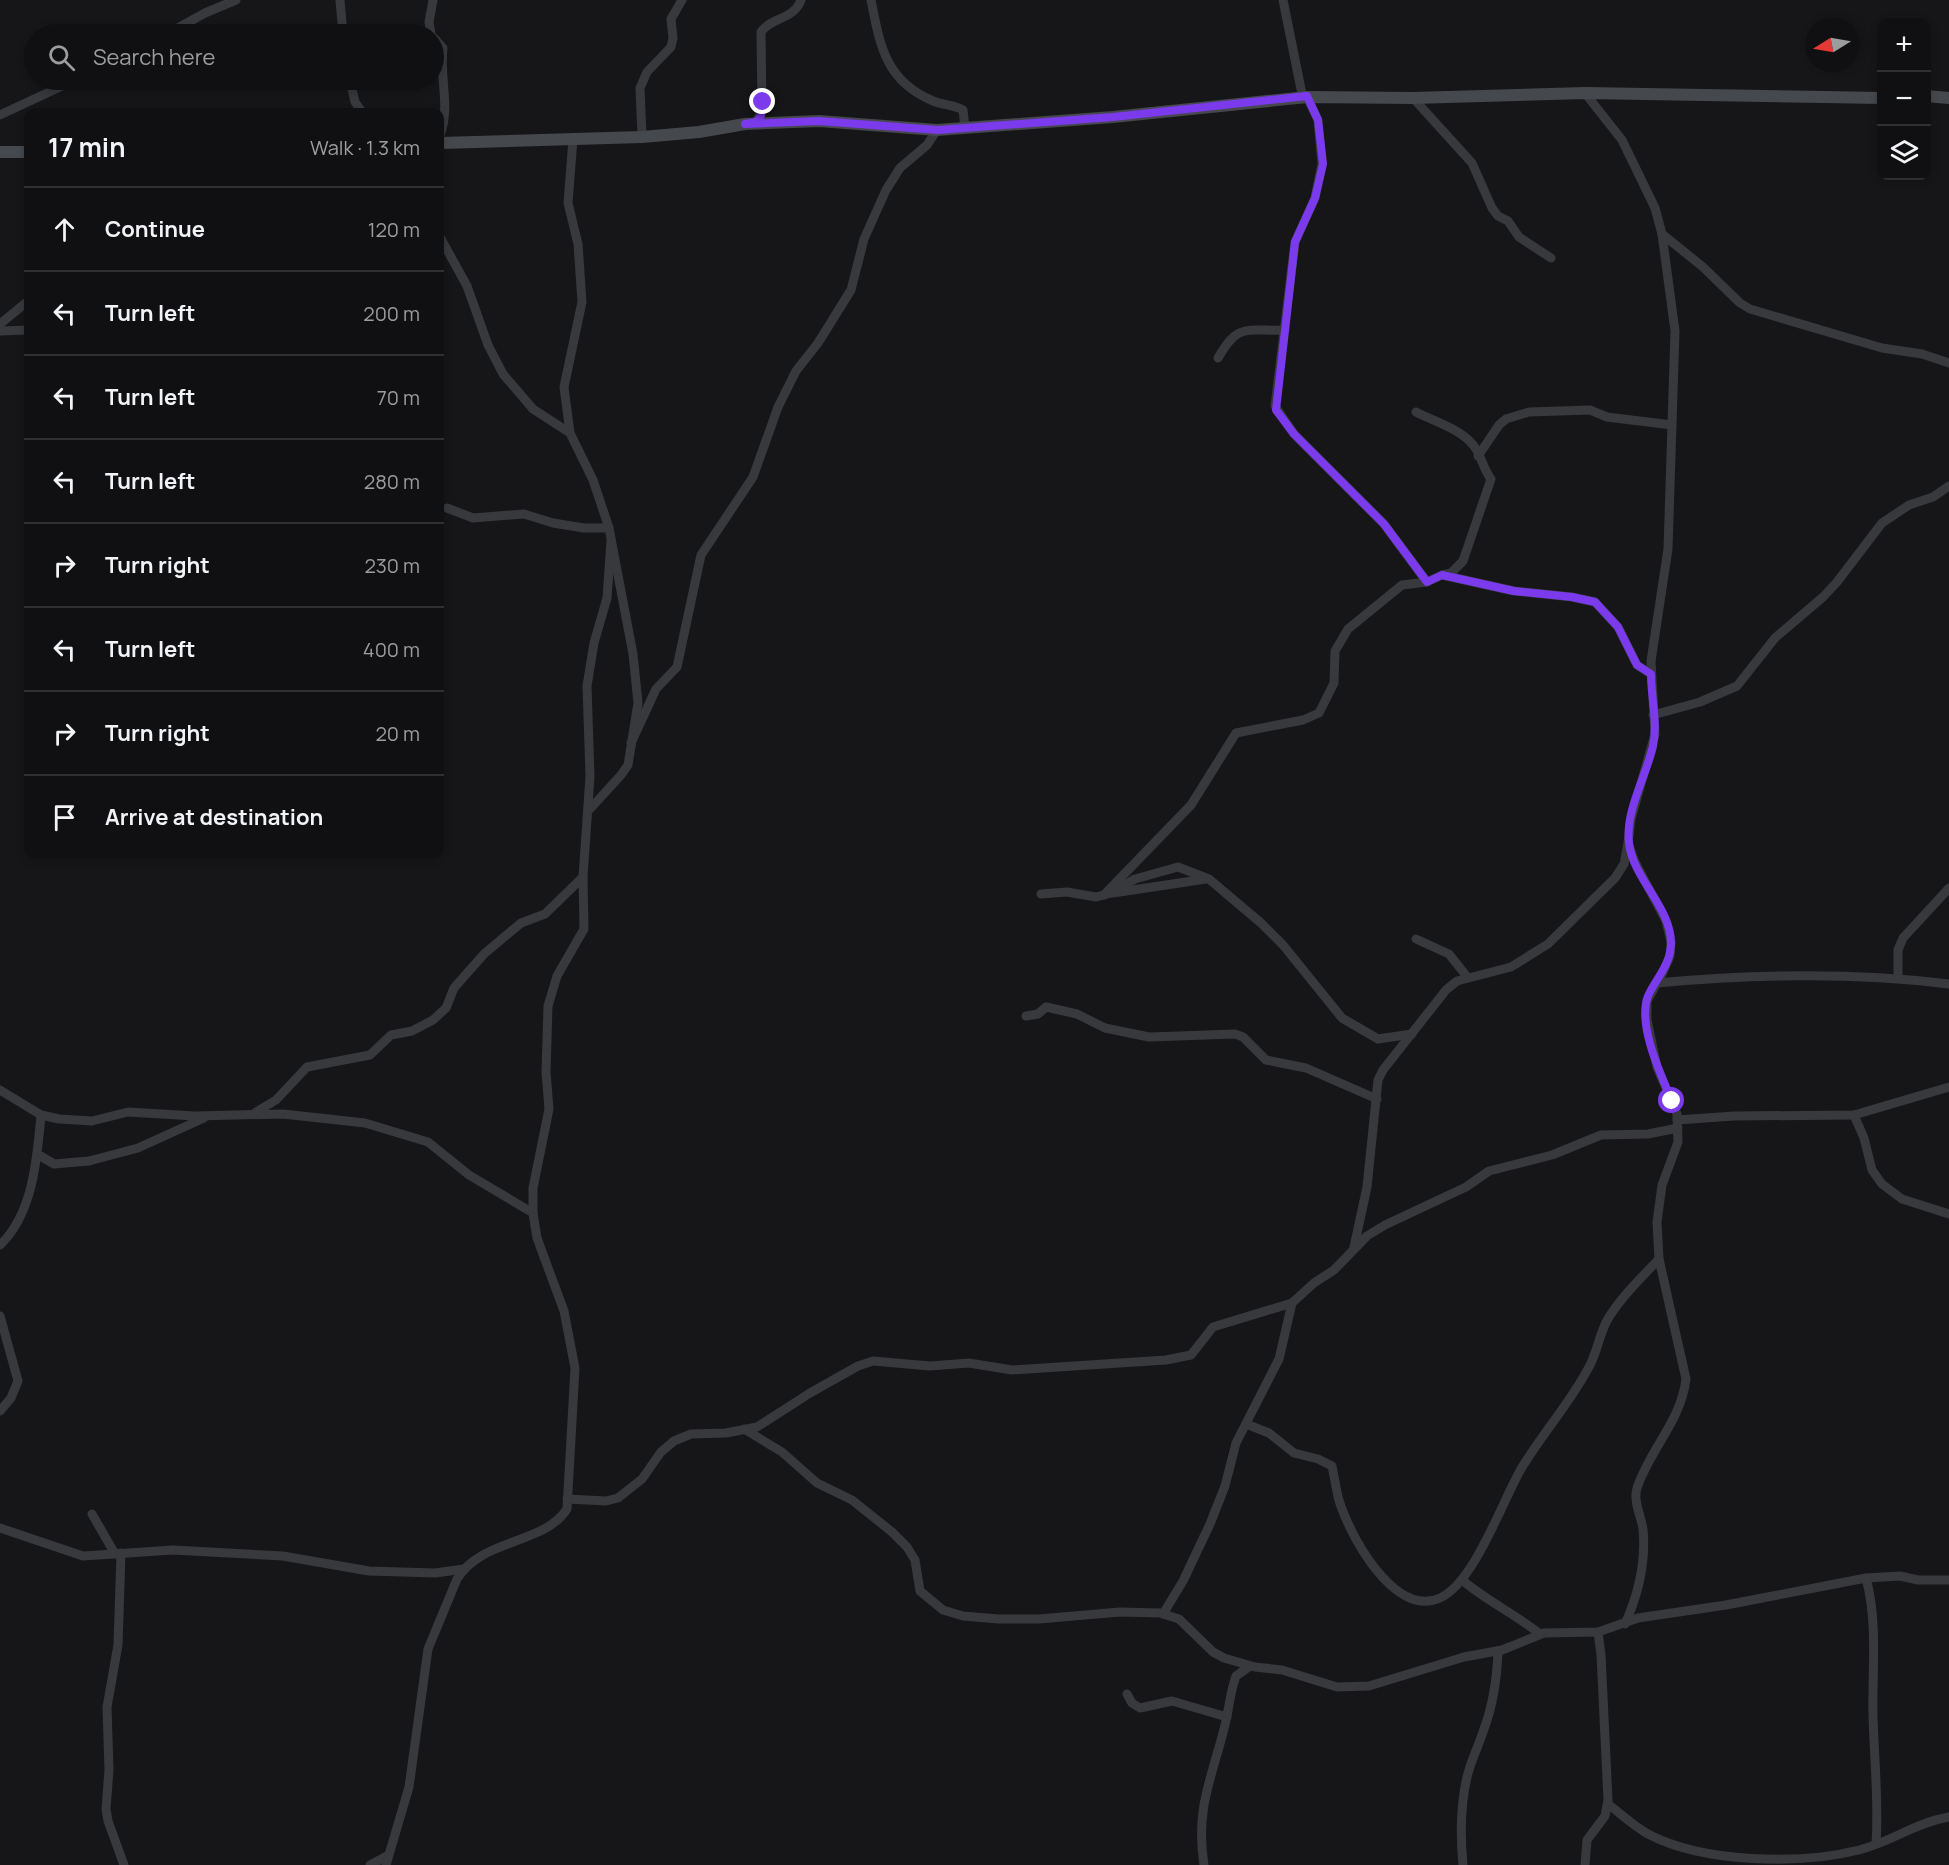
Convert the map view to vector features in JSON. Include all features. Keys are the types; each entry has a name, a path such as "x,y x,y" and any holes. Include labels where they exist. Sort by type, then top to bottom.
{"street":[{"path":"187,24 236,0"},
{"path":"340,0 342,24"},
{"path":"429,24 434,0"},
{"path":"642,137 640,88 647,72 671,46 673,38 671,19 681,0"},
{"path":"444,143 642,137 699,132 756,122 762,110 761,32 766,25 789,15 801,0"},
{"path":"871,0 878,41 895,74 920,94 963,110 966,114 965,128"},
{"path":"1283,0 1305,98 1318,120 1323,164 1315,198 1295,242 1276,410 1294,434 1384,524 1427,582"},
{"path":"0,115 54,90"},
{"path":"353,90 360,108"},
{"path":"443,90 444,115"},
{"path":"745,124 819,121 938,130 1113,117 1241,101 1305,98 1413,98 1585,93 1877,98"},
{"path":"1354,1247 1367,1187 1378,1080 1383,1070 1446,990 1457,981 1511,967 1548,944 1615,878 1624,864 1631,819 1653,746 1652,640 1668,549 1675,331 1662,234 1655,208 1634,160 1622,140 1585,93"},
{"path":"1931,96 1949,98"},
{"path":"1413,98 1472,163 1492,208 1498,216 1508,221 1519,237 1551,258"},
{"path":"631,743 656,689 677,667 701,555 753,477 778,407 795,371 819,343 850,290 873,215 900,168 927,145 938,130"},
{"path":"573,139 568,203 578,244 583,291 564,387 570,433 586,461 609,528 633,654 638,703 624,771 590,809"},
{"path":"0,152 24,152"},
{"path":"1662,234 1703,267 1740,303 1750,309 1882,348 1922,354 1949,363"},
{"path":"444,244 467,286 488,345 503,374 533,409 570,433"},
{"path":"0,324 24,304"},
{"path":"0,331 24,330"},
{"path":"1218,358 1228,341 1238,332 1285,330"},
{"path":"1478,456 1499,425 1506,419 1529,412 1590,410 1607,417 1672,425"},
{"path":"1108,894 1191,805 1236,733 1304,720 1319,713 1334,683 1335,651 1348,629 1402,585 1427,582 1451,573 1463,561 1491,480 1468,440 1451,428 1416,412"},
{"path":"1653,715 1700,702 1737,686 1776,638 1830,590 1882,523 1909,506 1949,486"},
{"path":"447,508 473,518 524,514 564,525 609,528"},
{"path":"370,1865 387,1861 409,1787 428,1649 441,1621 446,1602 464,1569 485,1552 556,1521 567,1509 575,1368 564,1311 537,1238 533,1213 538,1156 547,1127 549,1109 546,1072 548,1006 557,976 584,929 583,877 590,809 590,730 587,686 594,643 607,598 611,541"},
{"path":"1442,575 1514,591 1572,597 1595,602 1618,627 1637,665 1651,674"},
{"path":"1625,1624 1642,1567 1643,1529 1637,1490 1658,1445 1678,1413 1684,1398 1686,1379 1659,1259 1657,1222 1662,1185 1675,1156 1678,1124 1651,1046 1647,1001 1670,956 1670,935 1629,843"},
{"path":"1108,894 1135,879 1178,867 1209,879 1283,945 1342,1018 1378,1039 1412,1034"},
{"path":"251,1114 276,1100 307,1067 370,1054 391,1035 412,1031 433,1020 446,1008 454,988 484,954 521,923 545,914 583,877"},
{"path":"1041,894 1067,892 1096,897 1209,879"},
{"path":"1898,978 1898,950 1903,938 1949,888"},
{"path":"1416,939 1449,954 1468,978"},
{"path":"1657,983 1773,974 1812,974 1863,979 1898,978 1949,984"},
{"path":"1026,1016 1038,1014 1046,1007 1077,1014 1105,1028 1149,1037 1234,1034 1243,1037 1266,1060 1306,1068 1377,1100"},
{"path":"567,1499 606,1501 618,1498 642,1479 661,1452 674,1441 691,1434 744,1429 767,1422 810,1392 858,1366 873,1361 930,1366 969,1363 1012,1370 1166,1360 1191,1355 1213,1327 1292,1303 1314,1283 1334,1270 1354,1247 1385,1225 1466,1187 1489,1171 1552,1155 1601,1135 1648,1134 1678,1124 1734,1116 1854,1115 1949,1087"},
{"path":"0,1090 41,1115 92,1121 128,1112 209,1116 251,1114 340,1119 414,1137 428,1143 469,1175 533,1213"},
{"path":"0,1245 12,1234 20,1217 37,1154 41,1115"},
{"path":"1854,1115 1864,1138 1872,1170 1882,1184 1902,1199 1949,1214"},
{"path":"37,1154 54,1164 89,1161 138,1148 209,1116"},
{"path":"1246,1424 1269,1433 1294,1453 1318,1459 1332,1466 1338,1498 1356,1537 1381,1576 1395,1592 1415,1600 1430,1601 1443,1597 1462,1580 1476,1560 1521,1468 1591,1365 1608,1318 1622,1297 1659,1259"},
{"path":"1164,1614 1210,1524 1225,1486 1231,1456 1280,1359 1292,1303"},
{"path":"0,1316 18,1381 16,1389 0,1411"},
{"path":"744,1429 782,1452 817,1484 852,1500 892,1532 907,1547 915,1560 921,1591 943,1610 963,1616 998,1619 1050,1618 1120,1612 1164,1614 1179,1620 1213,1652 1251,1666 1282,1670 1337,1687 1369,1686 1464,1657 1498,1651 1540,1634 1598,1632 1638,1618 1726,1605 1866,1578 1900,1576 1918,1580 1949,1580"},
{"path":"92,1514 118,1554 118,1645 107,1707 109,1770 106,1809 124,1865"},
{"path":"0,1528 83,1556 173,1550 251,1553 305,1559 348,1569 413,1574 464,1569"},
{"path":"1866,1578 1873,1635 1876,1844"},
{"path":"1462,1580 1540,1634"},
{"path":"1585,1865 1590,1832 1605,1816 1608,1804 1598,1632"},
{"path":"1463,1865 1459,1826 1461,1809 1467,1776 1485,1727 1497,1671 1498,1651"},
{"path":"1204,1865 1200,1817 1236,1676 1251,1666"},
{"path":"1127,1694 1132,1703 1140,1708 1172,1701 1227,1717"},
{"path":"1608,1804 1648,1833 1672,1844 1728,1855 1807,1860 1861,1850 1911,1827 1949,1817"}],"route":[{"path":"763,102 761,116 756,122 745,124 819,121 938,130 1113,117 1241,101 1302,99 1307,96 1318,120 1323,164 1315,198 1295,242 1275,401 1276,410 1294,434 1384,524 1427,582 1442,575 1514,591 1572,597 1595,602 1618,627 1637,665 1651,674 1655,734 1631,819 1629,843 1635,862 1666,921 1670,935 1670,956 1664,972 1649,994 1647,1020 1657,1067 1672,1101"}]}
